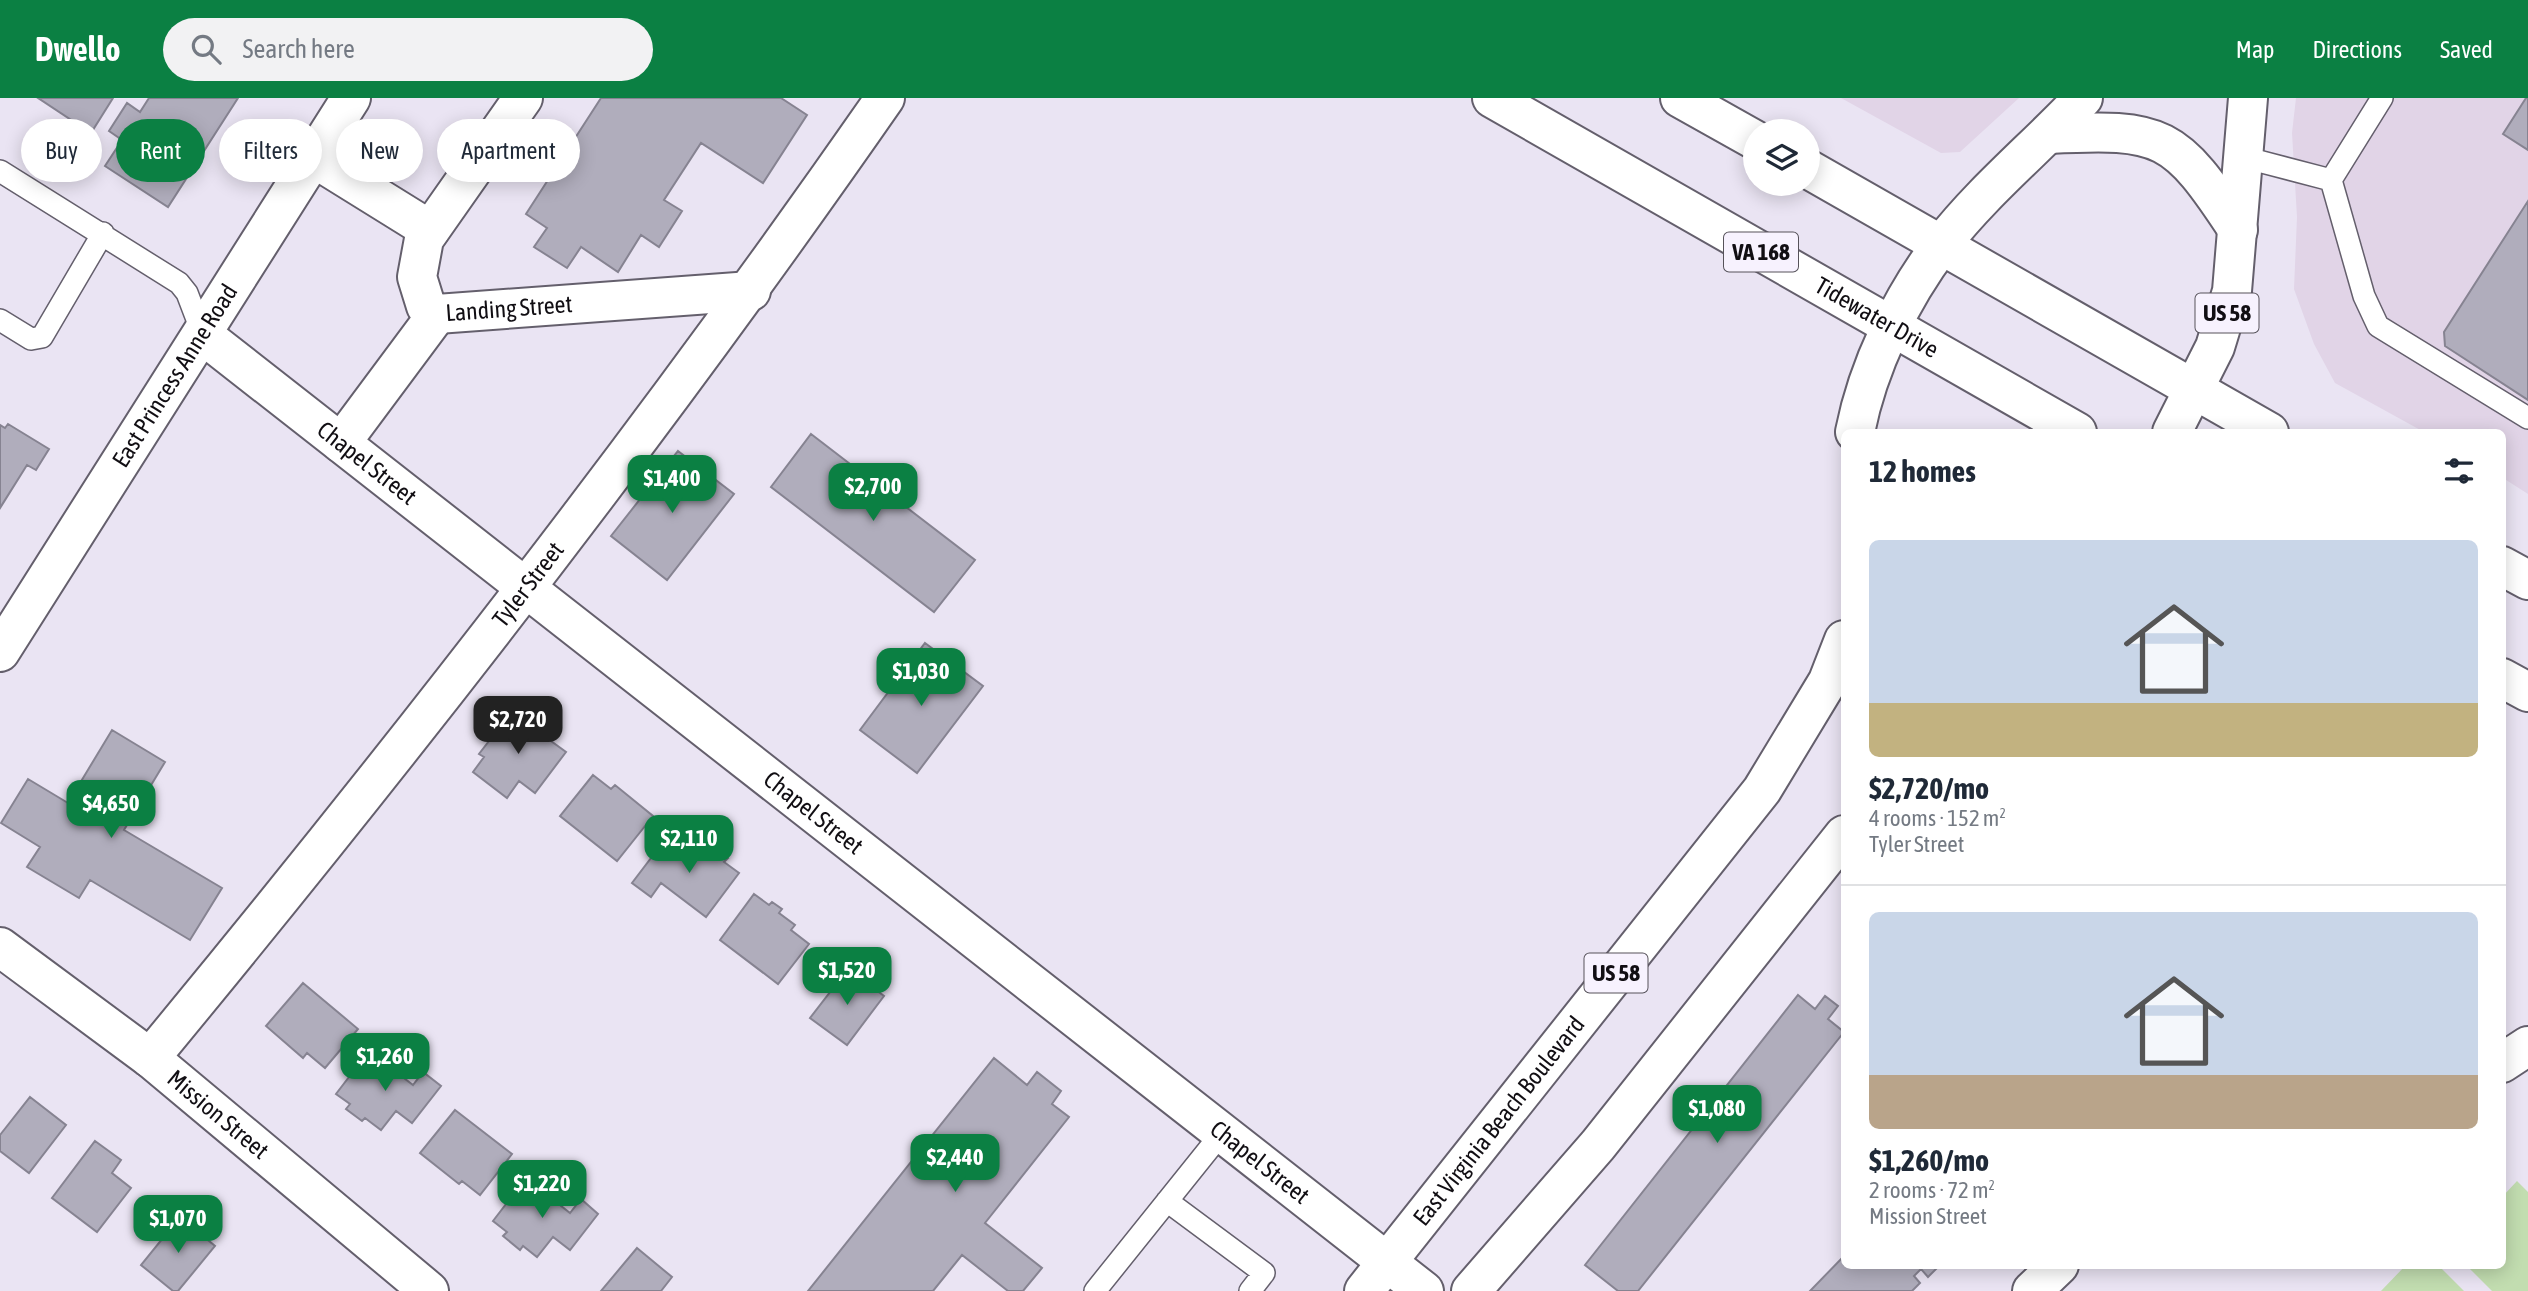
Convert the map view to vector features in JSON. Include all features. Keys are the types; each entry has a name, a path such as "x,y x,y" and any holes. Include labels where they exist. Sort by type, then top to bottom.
{"main road":[{"name":"East Princess Anne Road","path":"322,145 351,98"},
{"name":"Landing Street","path":"523,98 424,239 417,276 426,306 437,314 751,291"},
{"name":"Tyler Street","path":"150,1058 397,755 751,291 885,98"},
{"name":"Tidewater Drive","path":"1493,98 2072,429"},
{"path":"1856,429 1875,361 1942,244 2083,98"},
{"name":"US 58","path":"2174,429 2196,390 2226,316 2232,291 2248,98"},
{"path":"1697,102 1743,132"},
{"path":"2049,134 2119,131 2154,139 2172,148 2197,170 2238,230"},
{"path":"322,163 430,230"},
{"path":"1820,176 2264,429"},
{"name":"East Princess Anne Road","path":"0,652 299,182"},
{"path":"341,443 437,314"},
{"name":"Chapel Street","path":"203,335 1221,1134 1375,1276 1424,1291"},
{"path":"2506,568 2528,580"},
{"name":"East Virginia Beach Boulevard","path":"1375,1276 1762,790 1828,681 1841,648"},
{"path":"2506,680 2528,692"},
{"path":"1471,1291 1598,1145 1841,839"},
{"name":"Mission Street","path":"0,947 150,1058 429,1291"},
{"path":"2506,1060 2528,1046"},
{"path":"2032,1291 2056,1269"}],"lane":[{"path":"2382,98 2331,180 2364,296 2378,326 2528,418"},
{"path":"2242,157 2331,180"},
{"path":"0,170 103,233 179,284 187,293 203,335"},
{"path":"0,320 31,339 42,337 103,233"},
{"path":"1095,1291 1221,1134"},
{"path":"1167,1201 1264,1273 1250,1291"}],"shaded area":[{"path":"1841,98 2019,98 1960,152 1941,153"},
{"path":"2296,98 2528,98 2528,494 2506,480 2506,429 2419,429 2335,383 2314,344 2294,289 2297,217 2292,133"}],"green space":[{"path":"2517,1181 2528,1192 2528,1291 2492,1291 2470,1269 2506,1269 2506,1193"},
{"path":"2402,1269 2442,1269 2464,1291 2381,1291"}],"building":[{"path":"38,98 113,98 100,119 70,119"},
{"path":"149,98 238,98 225,119 219,119 219,128 205,149 205,119 117,119 127,103 140,112"},
{"path":"601,98 781,98 807,115 763,183 701,143 664,200 682,211 659,247 641,235 618,272 581,247 567,268 534,247 547,228 526,214 547,182 580,182 580,130"},
{"path":"2528,98 2528,150 2503,134"},
{"path":"116,120 116,136 109,131"},
{"path":"116,149 116,173 105,166"},
{"path":"130,182 184,182 168,207"},
{"path":"2528,201 2528,400 2445,346 2444,332"},
{"path":"8,424 49,449 36,470 27,465 0,508 0,425 5,428"},
{"path":"811,434 975,560 934,612 771,487"},
{"path":"678,451 734,494 667,580 611,536"},
{"path":"925,643 983,686 917,773 860,730"},
{"path":"513,710 533,726 537,721 545,726 540,733 566,752 535,793 519,781 507,798 473,772 484,757 479,754"},
{"path":"112,730 165,762 124,830 222,888 190,940 90,880 79,898 27,867 40,847 1,823 28,779 68,803"},
{"path":"593,775 611,789 615,785 653,816 617,861 560,816"},
{"path":"693,838 708,849 712,845 728,858 724,862 739,873 706,917 661,883 651,897 632,883 661,845 678,858"},
{"path":"754,894 769,905 772,902 782,909 779,913 795,925 791,930 809,944 778,984 720,940"},
{"path":"848,969 884,996 847,1045 810,1018"},
{"path":"303,983 358,1029 325,1068 307,1053 303,1058 266,1026"},
{"path":"1798,995 1815,1009 1825,996 1838,1006 1828,1019 1841,1030 1841,1036 1638,1291 1618,1291 1585,1265"},
{"path":"369,1051 413,1085 423,1072 441,1086 412,1123 396,1111 381,1130 346,1109 350,1104 336,1094"},
{"path":"994,1058 1027,1085 1037,1072 1061,1091 1052,1104 1069,1117 985,1223 1042,1268 1023,1291 1008,1291 962,1255 933,1291 808,1291"},
{"path":"30,1097 66,1125 29,1173 0,1151 0,1135"},
{"path":"455,1110 512,1154 480,1195 462,1181 459,1184 420,1153"},
{"path":"95,1141 121,1160 112,1173 131,1188 97,1232 52,1198"},
{"path":"526,1178 570,1213 581,1199 598,1214 570,1250 553,1237 537,1257 523,1246 520,1250 503,1236 507,1232 493,1221"},
{"path":"180,1217 215,1246 178,1291 173,1291 141,1265"},
{"path":"637,1248 672,1277 661,1291 601,1291"},
{"path":"1841,1259 1841,1269 1921,1269 1914,1276 1920,1283 1912,1291 1810,1291"},
{"path":"1921,1269 1936,1269 1928,1277"}]}
